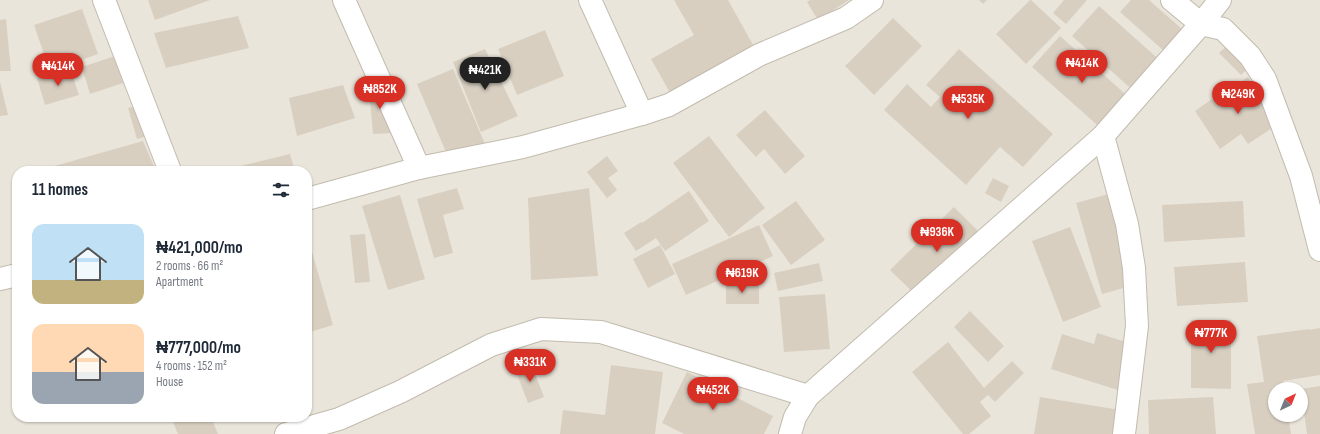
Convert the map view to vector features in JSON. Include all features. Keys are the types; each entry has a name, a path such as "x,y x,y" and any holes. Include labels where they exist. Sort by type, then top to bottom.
{"street":[{"path":"104,0 168,166"},
{"path":"344,0 419,168"},
{"path":"590,0 642,114"},
{"path":"312,198 419,168 523,146 642,114 668,105 759,55 846,18 872,0"},
{"path":"1172,0 1201,24 1223,29 1250,56 1265,79 1301,176 1320,250"},
{"path":"790,434 796,417 808,396 1104,136 1220,0"},
{"path":"1104,136 1127,224 1134,268 1137,326 1124,434"},
{"path":"0,279 12,276"},
{"path":"286,434 339,419 400,392 491,345 541,329 601,332 808,396"}],"shaded area":[{"path":"0,0 1320,0 1320,434 0,434"}],"building":[{"path":"148,0 210,0 155,20"},
{"path":"674,0 728,0 757,52 673,98 651,59 694,35"},
{"path":"810,0 849,0 818,20 807,2"},
{"path":"979,0 987,0 983,4"},
{"path":"1030,0 1061,28 1026,64 996,34"},
{"path":"1064,0 1087,0 1066,24 1053,13"},
{"path":"1131,0 1149,0 1191,37 1172,58 1120,12"},
{"path":"1099,6 1164,64 1137,94 1072,36"},
{"path":"82,9 98,54 50,71 34,25"},
{"path":"238,16 249,48 166,68 154,33"},
{"path":"893,18 922,46 874,95 845,66"},
{"path":"6,19 11,71 0,71 0,20"},
{"path":"545,30 564,76 517,95 498,49"},
{"path":"1060,36 1132,100 1104,131 1032,67"},
{"path":"1231,42 1252,64 1241,75 1219,53"},
{"path":"485,49 518,116 481,132 453,62"},
{"path":"959,49 1053,134 1023,167 1000,147 966,185 884,110 907,84 931,107 940,97 926,85"},
{"path":"115,56 123,83 90,94 82,67"},
{"path":"70,68 79,95 45,105 37,78"},
{"path":"453,69 485,144 449,159 417,84"},
{"path":"1248,77 1280,123 1248,144 1241,134 1220,149 1195,111"},
{"path":"0,82 8,115 0,116"},
{"path":"343,85 355,118 297,136 289,98"},
{"path":"387,87 391,133 373,134 369,88"},
{"path":"144,104 154,134 137,139 128,108"},
{"path":"765,110 805,156 785,174 764,149 756,157 736,135"},
{"path":"709,136 765,208 729,237 673,163"},
{"path":"143,141 154,166 55,166"},
{"path":"290,154 294,166 240,166"},
{"path":"607,156 618,171 608,178 617,190 607,198 587,172"},
{"path":"993,178 1009,186 1001,202 985,193"},
{"path":"457,188 464,209 443,215 453,253 434,258 417,199"},
{"path":"589,188 598,276 531,280 528,198"},
{"path":"689,191 709,221 665,251 656,238 636,251 624,233 641,222 642,223"},
{"path":"1112,193 1138,284 1102,294 1076,203"},
{"path":"400,195 425,279 388,290 362,206"},
{"path":"796,201 825,240 791,265 762,225"},
{"path":"1243,201 1245,237 1164,242 1162,205"},
{"path":"954,207 983,236 920,299 890,270"},
{"path":"759,225 773,256 686,295 672,264"},
{"path":"1070,227 1101,307 1063,322 1032,241"},
{"path":"365,234 370,282 355,283 350,235"},
{"path":"660,245 675,274 648,288 633,259"},
{"path":"312,252 333,325 312,331"},
{"path":"1245,262 1248,302 1177,306 1174,267"},
{"path":"819,263 823,281 778,291 774,273"},
{"path":"726,285 759,285 759,304 726,304"},
{"path":"825,294 830,349 784,352 779,297"},
{"path":"970,311 1004,346 988,362 954,327"},
{"path":"1191,320 1231,320 1231,389 1191,388"},
{"path":"1320,328 1320,375 1283,382 1268,382 1268,422 1289,422 1291,434 1255,434 1247,384 1264,382 1257,336"},
{"path":"1097,333 1136,345 1121,391 1051,369 1062,334 1094,344"},
{"path":"948,342 984,388 1012,361 1024,373 995,402 988,395 980,402 991,416 969,434 963,434 912,372"},
{"path":"531,363 544,397 528,403 515,369"},
{"path":"611,365 663,372 655,434 560,434 563,410 605,415"},
{"path":"687,372 773,416 764,434 684,434 662,423"},
{"path":"1320,386 1320,434 1307,434 1305,422 1308,422 1308,388"},
{"path":"1040,397 1120,410 1117,434 1034,434"},
{"path":"1213,397 1216,434 1149,434 1148,400"},
{"path":"173,422 213,422 218,434 178,434"}]}
